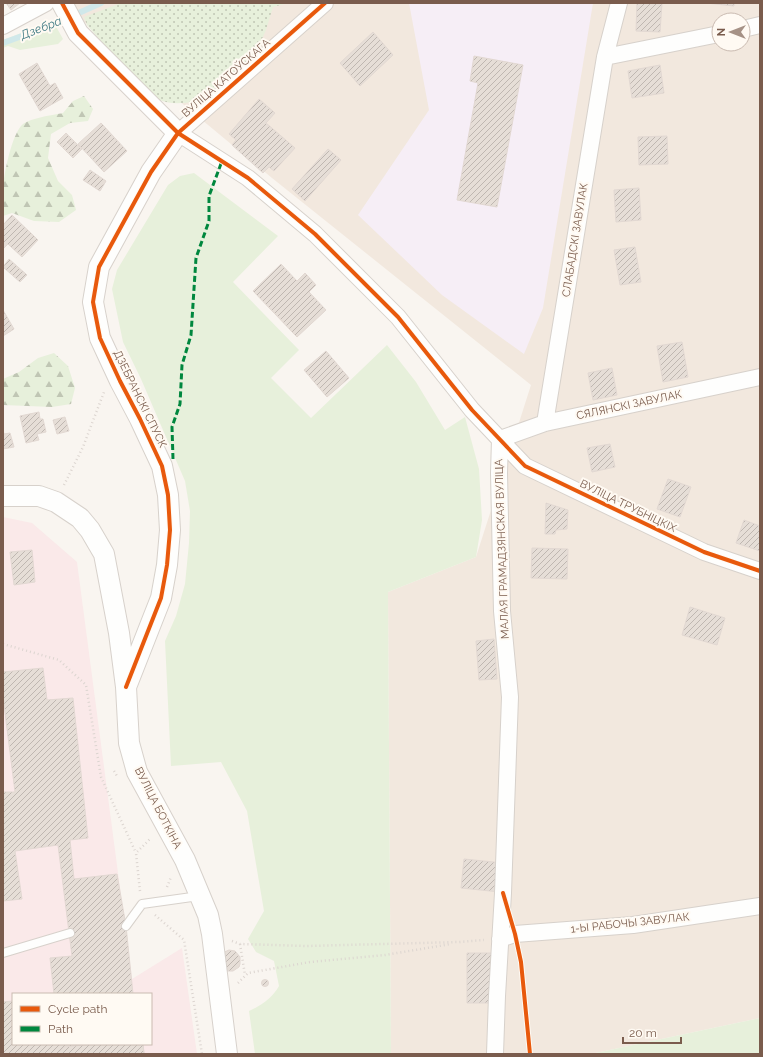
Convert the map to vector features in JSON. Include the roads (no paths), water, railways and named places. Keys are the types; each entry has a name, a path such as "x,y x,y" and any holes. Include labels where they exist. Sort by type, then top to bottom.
{"street":[{"name":"ВУЛІЦА КАТОЎСКАГА","path":"3,26 57,4 78,33 178,133 325,3"},
{"name":"СЛАБАДСКІ ЗАВУЛАК","path":"545,423 605,57 619,3"},
{"path":"605,57 711,36"},
{"path":"178,133 248,178 315,234 398,317 472,410 500,439"},
{"name":"ДЗЕБРАНСКІ СПУСК","path":"126,687 162,598 170,530 168,495 162,466 100,338 93,302 99,267 151,172 178,133"},
{"name":"СЯЛЯНСКІ ЗАВУЛАК","path":"500,439 545,423 760,377"},
{"name":"ВУЛІЦА ТРУБНІЦКІХ","path":"500,439 525,466 704,552 760,571"},
{"name":"МАЛАЯ ГРАМАДЗЯНСКАЯ ВУЛІЦА","path":"495,1054 510,697 502,611 499,473 500,439"},
{"name":"ВУЛІЦА БОТКІНА","path":"3,496 39,496 56,502 80,518 90,530 104,554 119,633 126,687 129,743 137,772 185,860 208,915 212,934 227,1054"},
{"name":"1-Ы РАБОЧЫ ЗАВУЛАК","path":"500,939 515,934 633,925 760,906"}],"lane":[{"path":"126,926 142,904 200,896"},
{"path":"3,953 70,933"}],"waterway":[{"name":"Дзебра","path":"3,43 52,25 101,3"}]}
